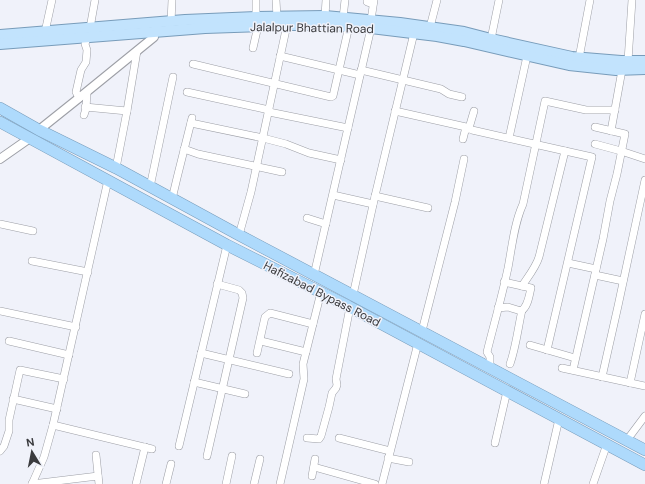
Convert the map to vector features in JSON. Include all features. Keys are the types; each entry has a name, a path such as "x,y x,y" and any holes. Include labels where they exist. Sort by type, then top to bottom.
{"highway":[{"name":"Hafizabad Bypass Road","path":"2,109 39,130 116,168 239,235 645,450"},
{"name":"Hafizabad Bypass Road","path":"0,122 645,465"}],"main road":[{"name":"Jalalpur Bhattian Road","path":"0,35 45,32 88,33 154,31 205,28 257,22 277,17 325,16 343,18 414,33 464,41 569,65 602,69 645,69"},
{"name":"Jalalpur Bhattian Road","path":"0,44 171,22 257,22 287,25 349,26 371,24 430,27 464,32 579,58 645,61"}],"street":[{"path":"45,32 52,0"},
{"path":"79,98 76,92 81,70 86,62 87,50 85,44 95,0"},
{"path":"171,22 172,0"},
{"path":"253,48 257,22 256,0"},
{"path":"276,0 277,17"},
{"path":"325,16 326,0"},
{"path":"343,18 345,0"},
{"path":"430,27 437,0"},
{"path":"491,39 499,0"},
{"path":"579,58 590,0"},
{"path":"628,61 632,0"},
{"path":"314,274 361,73 371,24 372,1"},
{"path":"239,235 252,192 287,25"},
{"path":"193,64 331,97 333,96 349,26"},
{"path":"39,130 154,37 154,31"},
{"path":"353,295 414,33"},
{"path":"116,168 137,51"},
{"path":"280,56 339,70 402,80 441,89 449,94 462,97"},
{"path":"509,138 527,56"},
{"path":"611,131 622,70"},
{"path":"150,187 173,78"},
{"path":"84,115 86,109 87,92"},
{"path":"187,92 348,128"},
{"path":"490,367 490,357 487,352 516,227 523,204 545,101 586,110 615,110"},
{"path":"85,106 127,111"},
{"path":"395,111 592,157 547,350"},
{"path":"463,139 465,130 469,128 474,111"},
{"path":"172,199 191,121 263,138 286,144 309,153 341,160"},
{"path":"573,370 626,134 595,127"},
{"path":"0,159 30,138"},
{"path":"595,144 645,159"},
{"path":"184,149 198,154 282,172"},
{"path":"522,286 537,264 565,151"},
{"path":"422,331 455,202 464,159"},
{"path":"32,484 44,457 57,409 108,180"},
{"path":"602,377 623,281 642,210 645,180"},
{"path":"332,195 373,204"},
{"path":"375,196 428,208"},
{"path":"307,218 326,224"},
{"path":"0,224 33,231"},
{"path":"179,446 227,244"},
{"path":"32,260 88,272"},
{"path":"568,263 623,281"},
{"path":"504,282 531,288 525,309 522,310 516,335 514,352 510,364"},
{"path":"207,456 243,298 242,293 239,290 217,284"},
{"path":"280,484 304,379 303,364 321,292"},
{"path":"307,438 319,439 321,436 332,393 337,385 336,379 350,307"},
{"path":"498,308 508,307 522,310"},
{"path":"0,311 76,327"},
{"path":"257,353 261,341 265,317 270,313 313,324"},
{"path":"630,383 645,314"},
{"path":"9,341 69,355"},
{"path":"261,341 306,352"},
{"path":"382,484 418,343"},
{"path":"530,345 575,358"},
{"path":"201,353 289,374"},
{"path":"562,368 645,386"},
{"path":"0,451 4,446 9,431 9,420 20,370 64,379"},
{"path":"194,382 246,394"},
{"path":"495,443 507,391"},
{"path":"13,399 57,409"},
{"path":"627,440 645,416"},
{"path":"544,484 559,419"},
{"path":"53,425 149,448 136,484"},
{"path":"339,438 409,462"},
{"path":"593,484 607,444"},
{"path":"96,455 99,484"},
{"path":"226,484 232,456"},
{"path":"254,484 260,459"},
{"path":"312,476 315,459"},
{"path":"166,484 171,464"},
{"path":"314,467 375,484"},
{"path":"32,484 98,476"}]}
